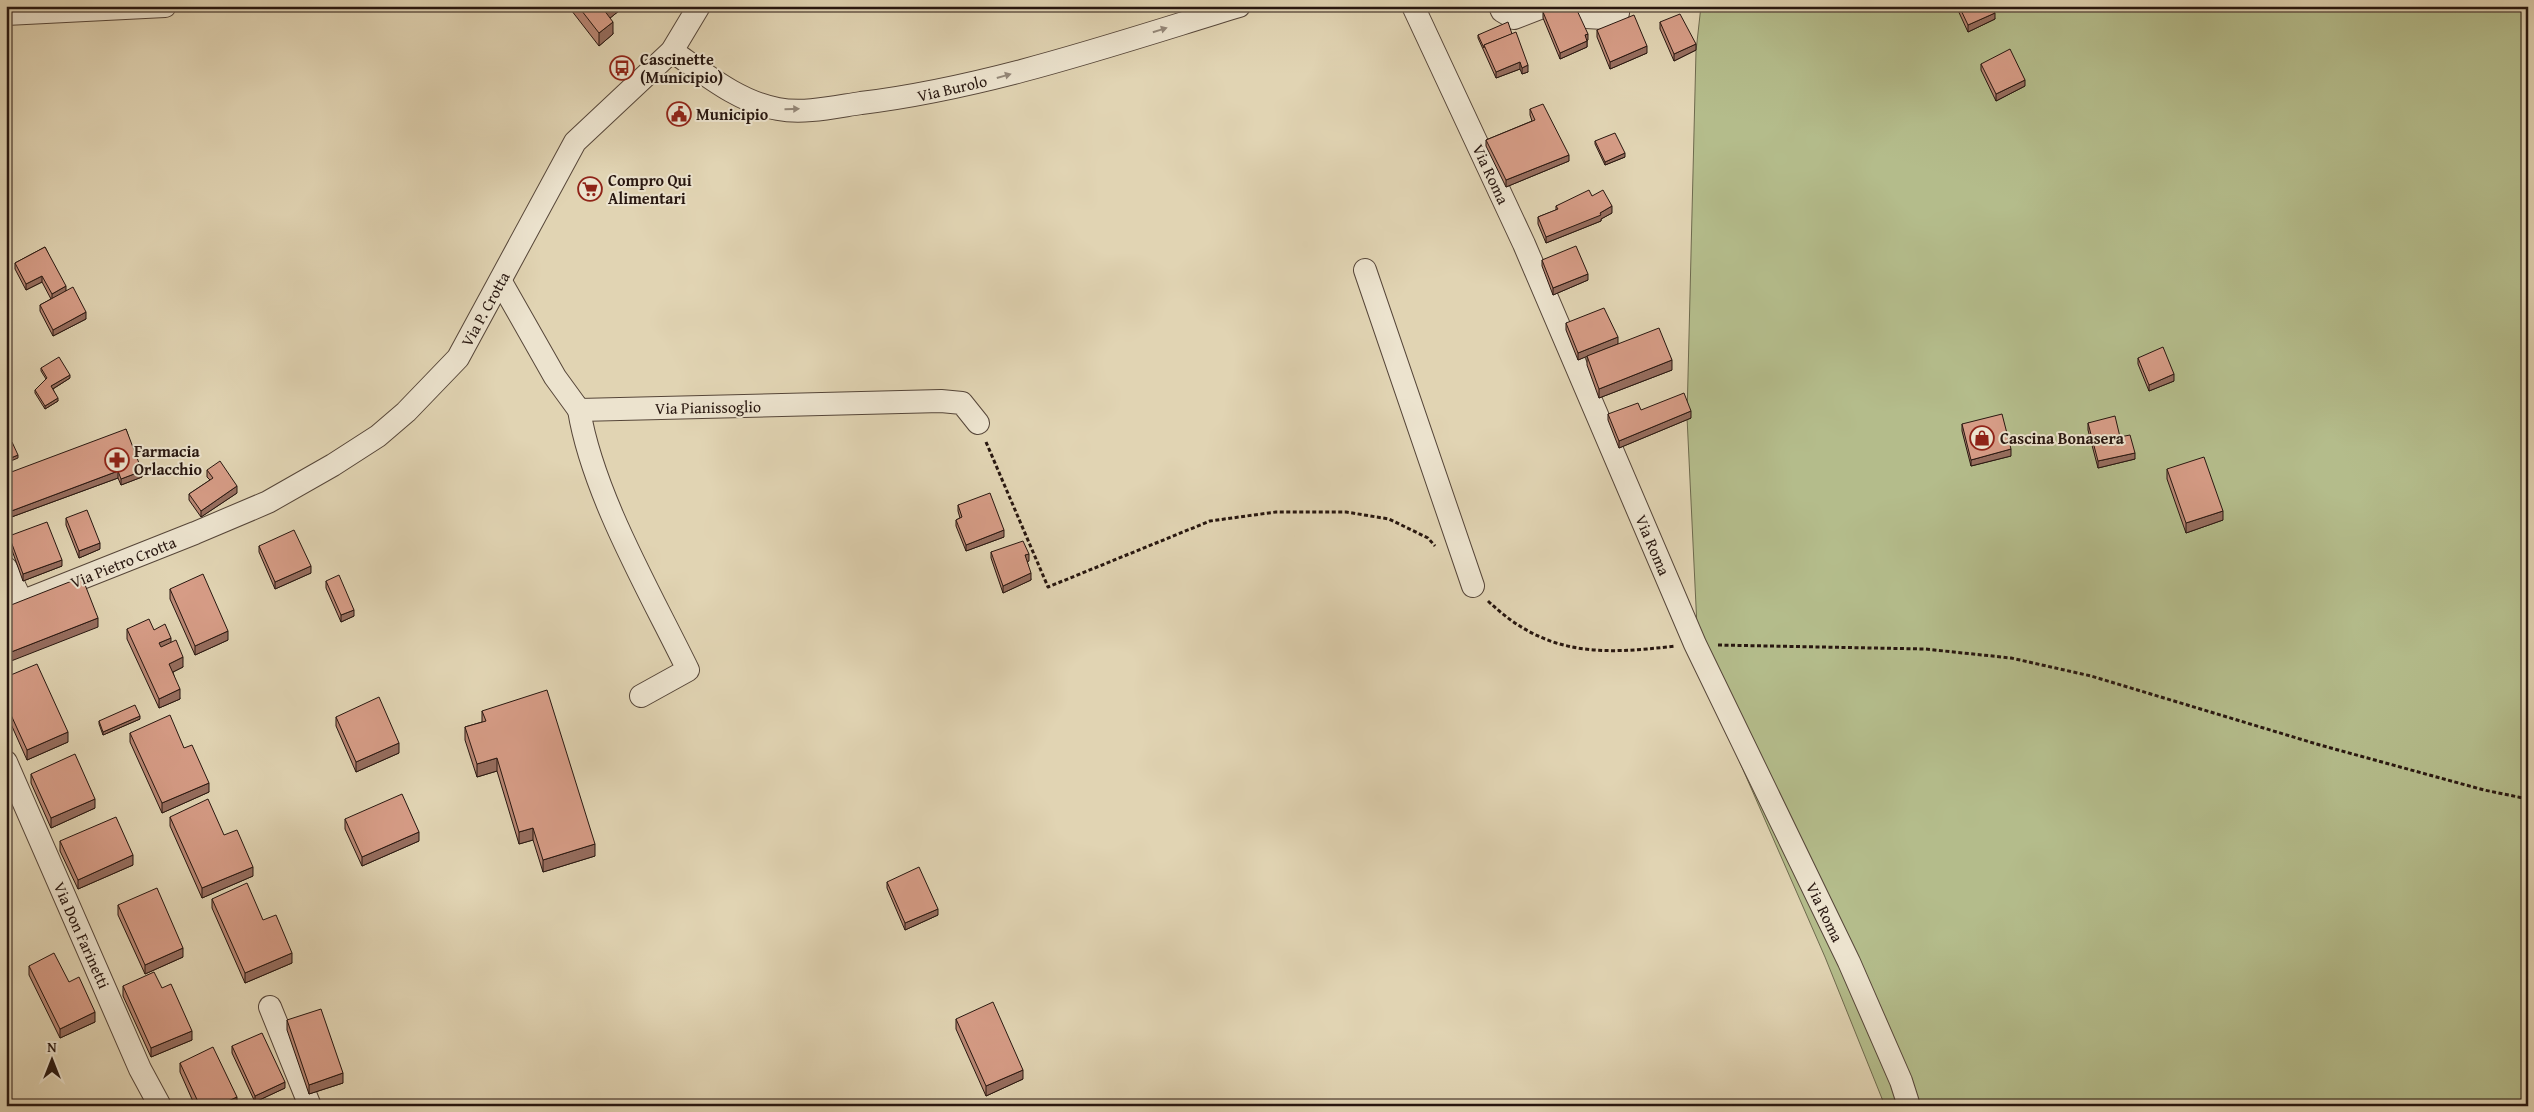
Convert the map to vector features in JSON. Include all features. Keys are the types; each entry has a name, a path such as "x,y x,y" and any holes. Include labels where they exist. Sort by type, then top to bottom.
{"street":[{"path":"6,14 165,6"},
{"name":"Via P. Crotta","path":"196,533 268,502 333,465 378,436 406,412 458,358 501,282 575,142 672,51 699,6"},
{"name":"Via Burolo","path":"672,51 741,97 778,110 817,109 917,96 986,80 1239,6"},
{"name":"Via Roma","path":"1413,6 1524,244 1695,644 1850,962 1901,1080 1909,1106"},
{"path":"1500,6 1502,11 1514,18 1545,6"},
{"path":"1578,6 1586,17 1604,18 1618,13"},
{"path":"1365,270 1473,586"},
{"path":"501,282 555,377 579,410 583,435 599,482 627,546 688,670 641,696"},
{"name":"Via Pianissoglio","path":"579,410 941,401 962,403 978,423"},
{"name":"Via Pietro Crotta","path":"6,568 14,605 196,533"},
{"name":"Via Don Farinetti","path":"6,762 140,1069 160,1106"},
{"path":"270,1007 310,1106"}],"path":[{"path":"978,423 1048,587 1210,521 1276,512 1346,512 1389,519 1428,538 1441,552"},
{"path":"1473,586 1503,615 1557,645 1594,651 1640,650 1695,644 1925,649 2011,658 2090,676 2320,745 2484,790 2528,799"}],"green space":[{"path":"1701,6 2528,6 2528,1106 1885,1106 1825,957 1699,669 1687,417 1696,51"}],"building":[{"path":"578,6 609,6 604,10 613,22 599,33"},
{"path":"1556,6 1575,6 1588,34 1585,35 1587,41 1560,53 1543,12"},
{"path":"1959,6 1991,6 1995,13 1968,25"},
{"path":"1680,14 1696,44 1674,54 1660,22"},
{"path":"1634,15 1647,46 1610,62 1597,30"},
{"path":"1508,22 1512,34 1484,45 1484,48 1478,35"},
{"path":"1516,32 1528,65 1522,68 1520,62 1496,72 1484,45"},
{"path":"2010,49 2025,80 1996,94 1981,64"},
{"path":"1543,104 1569,155 1506,180 1486,140 1535,120 1530,109"},
{"path":"1615,133 1625,153 1605,162 1595,141"},
{"path":"1589,190 1592,196 1603,190 1612,206 1600,213 1601,215 1546,237 1538,217 1558,209 1556,206"},
{"path":"1576,246 1588,274 1553,288 1542,260"},
{"path":"45,247 66,286 52,294 42,276 26,284 15,263"},
{"path":"73,287 86,312 53,330 40,305"},
{"path":"1604,308 1618,337 1578,353 1566,323"},
{"path":"1659,328 1672,360 1599,389 1587,356"},
{"path":"2163,347 2174,374 2149,385 2138,358"},
{"path":"59,357 70,375 51,386 58,398 45,406 35,390 47,378 41,368"},
{"path":"1684,393 1691,411 1619,441 1608,414 1638,403 1641,410"},
{"path":"2002,414 2011,449 1971,460 1962,424"},
{"path":"2115,416 2120,437 2130,435 2135,453 2098,461 2088,423"},
{"path":"126,429 142,471 121,479 118,471 6,513 6,474"},
{"path":"12,442 18,455 6,460 6,444"},
{"path":"2204,457 2223,511 2186,523 2167,469"},
{"path":"220,461 237,486 201,511 189,494 213,478 207,470"},
{"path":"990,493 1004,530 966,545 956,520 962,517 958,505"},
{"path":"87,510 100,543 79,551 66,518"},
{"path":"47,522 62,560 23,574 9,536"},
{"path":"294,530 311,566 275,582 259,546"},
{"path":"1023,541 1029,554 1025,555 1031,573 1003,586 991,552"},
{"path":"203,574 228,631 195,646 170,589"},
{"path":"339,575 354,610 341,615 326,581"},
{"path":"82,577 98,618 6,654 6,607"},
{"path":"149,619 154,630 165,624 171,638 159,643 161,647 176,640 183,657 169,664 180,689 159,699 127,629"},
{"path":"37,664 68,732 27,750 6,704 6,677"},
{"path":"547,690 595,844 543,860 533,828 519,832 497,758 477,764 465,727 486,721 482,711"},
{"path":"379,697 399,743 356,762 336,717"},
{"path":"135,705 140,716 103,732 99,721"},
{"path":"170,715 184,748 192,745 209,783 162,803 130,733"},
{"path":"75,754 95,799 51,818 31,774"},
{"path":"402,794 419,832 362,857 345,819"},
{"path":"208,799 224,835 237,830 253,867 202,888 170,817"},
{"path":"116,817 133,855 78,880 60,841"},
{"path":"919,867 938,909 905,923 887,882"},
{"path":"247,883 263,920 276,915 292,953 245,973 212,899"},
{"path":"157,888 183,948 145,965 118,905"},
{"path":"54,953 69,982 79,977 95,1012 60,1029 29,966"},
{"path":"154,972 162,988 171,984 192,1031 151,1048 123,986"},
{"path":"993,1002 1023,1070 986,1086 956,1019"},
{"path":"321,1009 343,1073 309,1085 287,1020"},
{"path":"262,1033 285,1082 255,1096 232,1046"},
{"path":"213,1047 237,1097 217,1106 200,1106 180,1063"}],"place":[{"name":"Cascinette (Municipio)","path":"622,68"},
{"name":"Municipio","path":"679,114"},
{"name":"Compro Qui Alimentari","path":"590,189"},
{"name":"Cascina Bonasera","path":"1982,438"},
{"name":"Farmacia Orlacchio","path":"117,460"}]}
